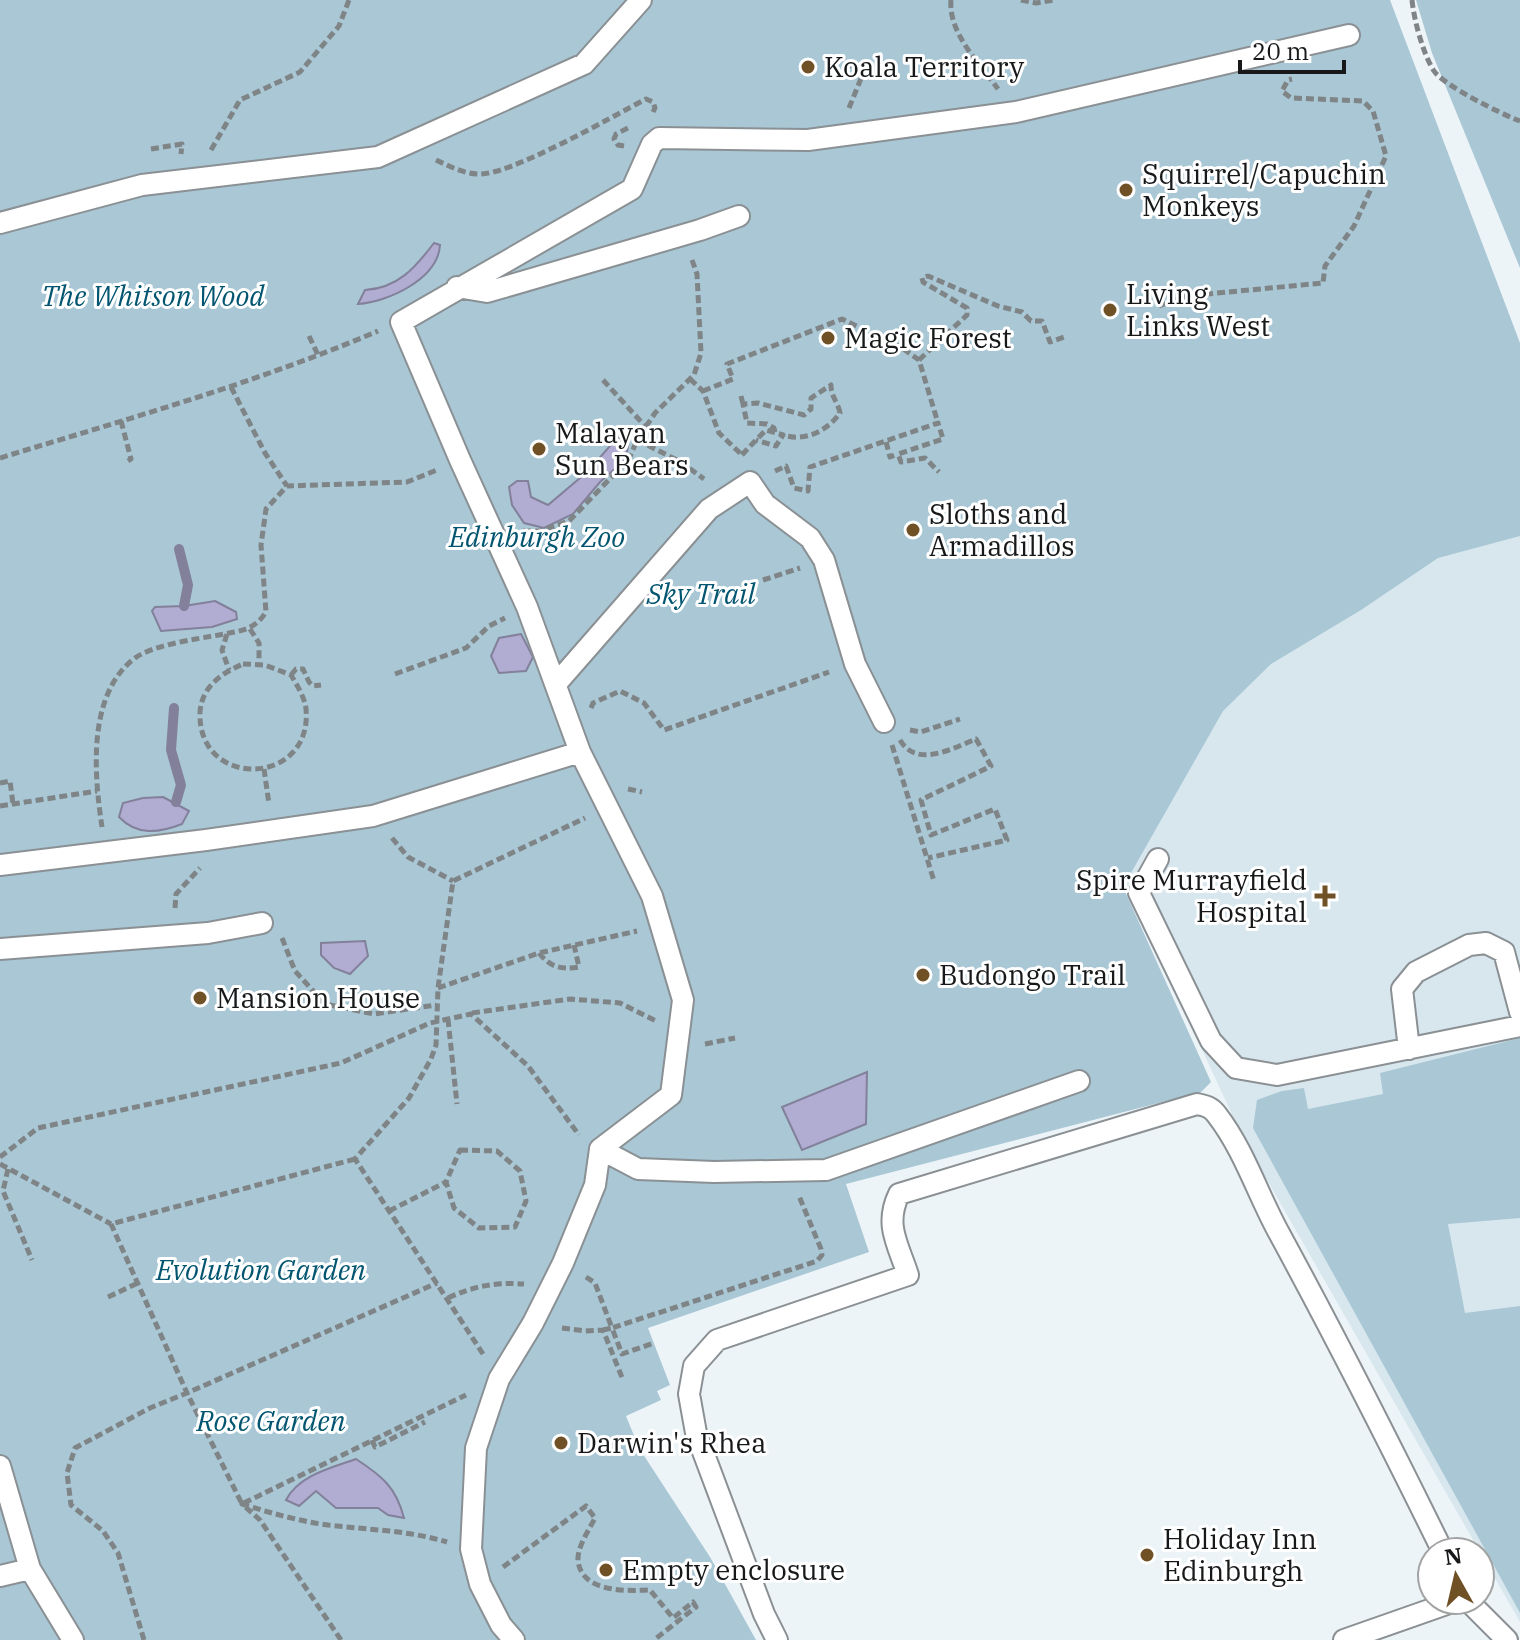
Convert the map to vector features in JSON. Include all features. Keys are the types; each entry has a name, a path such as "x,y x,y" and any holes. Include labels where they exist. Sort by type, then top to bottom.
{"lane":[{"path":"0,223 142,185 378,157 584,64 641,0"},
{"path":"514,1640 501,1625 480,1584 471,1549 476,1448 499,1379 552,1289 595,1185 600,1149 671,1095 683,1000 652,896 577,744 527,607 401,322 632,189 652,144 659,138 808,140 1016,112 1349,35"},
{"path":"457,287 487,292 739,216"},
{"path":"556,684 709,509 750,482 765,504 810,538 824,560 855,664 889,725"},
{"path":"0,865 373,816 577,744"},
{"path":"1158,859 1139,893 1211,1041 1236,1068 1277,1075 1520,1026"},
{"path":"0,949 208,933 262,923"},
{"path":"1409,1049 1402,989 1416,972 1469,945 1486,943 1504,952 1520,1012"},
{"path":"600,1149 638,1169 826,1170 1079,1081"},
{"path":"777,1640 764,1614 696,1433 689,1394 694,1366 717,1340 908,1275 892,1227 891,1210 899,1194 1197,1104 1209,1106 1218,1116 1243,1160 1435,1536"},
{"path":"0,1466 30,1569 73,1640"},
{"path":"0,1576 30,1569"},
{"path":"1344,1640 1416,1615"},
{"path":"1483,1616 1507,1640"}],"path":[{"path":"197,180 240,100 300,72 339,26 349,0"},
{"path":"951,0 961,39 1016,112"},
{"path":"1021,0 1036,3 1054,0"},
{"path":"1412,0 1414,19 1435,73 1498,113 1520,121"},
{"path":"826,137 849,108 862,76 850,64"},
{"path":"1159,306 1186,296 1323,283 1325,266 1354,226 1386,156 1373,111 1363,101 1291,98 1282,91 1288,80 1301,76"},
{"path":"415,140 436,160 480,175 507,169 646,99 653,102 655,108 651,115 616,134 614,139 623,146 640,136 652,144"},
{"path":"151,149 182,144 180,163"},
{"path":"492,531 540,531 569,521 629,459 645,426 694,375 701,353 697,274 686,248 675,237"},
{"path":"919,360 967,315 967,308 923,282 922,278 934,277 998,306 1022,312 1031,321 1042,321 1050,342 1067,336"},
{"path":"703,391 733,379 727,364 842,319 902,348 919,360 943,439 890,457 886,442"},
{"path":"0,458 231,387 319,357 401,322"},
{"path":"309,336 319,357"},
{"path":"690,379 703,391 719,433 742,455 750,482 786,466 794,488 808,491 810,467 938,423"},
{"path":"603,380 645,426"},
{"path":"742,455 766,430 795,439 831,425 840,413 838,403 831,396 831,385 811,398 811,409 804,415 758,403 743,404"},
{"path":"231,387 265,453 287,486"},
{"path":"741,396 747,423 767,424 775,432"},
{"path":"121,421 131,459 128,461"},
{"path":"756,440 776,446 783,435"},
{"path":"637,440 681,462 727,497"},
{"path":"898,454 901,462 925,458 939,472"},
{"path":"106,851 97,791 100,714 113,681 137,657 167,646 250,629 266,612 261,545 266,509 287,486 407,482 460,460"},
{"path":"763,580 824,560"},
{"path":"250,629 259,643 259,664"},
{"path":"227,634 222,650 229,670"},
{"path":"395,674 466,648 478,635"},
{"path":"243,664 259,664 291,675 306,706 305,730 298,747 285,760 264,769 244,770 223,761 209,747 201,727 200,707 209,687 229,670 243,664"},
{"path":"577,744 593,703 620,691 644,703 664,730 855,664"},
{"path":"291,675 296,669 303,669 313,686 321,685"},
{"path":"889,725 921,732 960,719"},
{"path":"889,725 934,881"},
{"path":"889,725 906,749 920,755 939,754 976,739 991,766 921,800 931,835 995,809 1007,840 928,858"},
{"path":"264,769 273,830"},
{"path":"0,783 10,781 13,804"},
{"path":"0,806 97,791"},
{"path":"453,881 607,807"},
{"path":"373,816 408,857 453,881"},
{"path":"173,936 176,894 203,864 206,840"},
{"path":"111,1224 355,1159 409,1098 436,1045 436,1005 453,881"},
{"path":"262,923 281,938 295,971 325,1004 374,1014 436,1005"},
{"path":"438,988 539,953 661,925"},
{"path":"539,953 556,968 579,967 574,945"},
{"path":"0,1157 38,1128 341,1063 435,1022 471,1014 570,999 620,1003 679,1033"},
{"path":"471,1014 528,1066 578,1134 600,1149"},
{"path":"448,1019 457,1104"},
{"path":"389,1211 446,1182 460,1150 497,1151 520,1171 526,1201 515,1227 479,1228 454,1208 446,1182"},
{"path":"242,1504 499,1379 355,1159"},
{"path":"0,1164 111,1224 187,1393 242,1504 260,1520 341,1640"},
{"path":"8,1169 3,1191 32,1260"},
{"path":"533,1323 585,1331 603,1330 817,1261 822,1255 821,1249 788,1171"},
{"path":"448,1298 469,1288 497,1282 532,1284 552,1289"},
{"path":"108,1297 138,1283"},
{"path":"144,1640 118,1553 103,1531 71,1505 67,1473 75,1448 150,1408 437,1283"},
{"path":"595,1283 622,1354 654,1343"},
{"path":"603,1330 623,1380"},
{"path":"372,1440 375,1447 425,1422"},
{"path":"242,1504 284,1517 330,1525 420,1534 471,1549"},
{"path":"480,1584 586,1506 595,1518 581,1546 578,1561 585,1577 603,1587 626,1591 650,1590 673,1618 693,1602 696,1607 654,1640"}],"shaded area":[{"path":"434,243 440,245 437,257 421,278 383,299 358,304 365,290 387,285 405,275"},
{"name":"Spire Murrayfield Hospital","path":"1520,427 1520,1622 1496,1580 1496,1536 1471,1536 1243,1138 1046,714"},
{"path":"617,438 629,440 626,459 600,482 573,514 544,528 524,523 512,505 509,487 517,481 528,481 531,497 548,505 587,472"},
{"path":"215,601 236,612 237,619 212,627 161,631 152,611 155,607"},
{"path":"521,634 533,657 526,671 499,673 491,656 499,638"},
{"path":"163,797 189,811 182,824 149,831 133,827 119,817 123,803"},
{"path":"365,941 368,956 350,974 334,968 321,955 321,943"},
{"path":"867,1072 866,1124 802,1150 782,1107"},
{"path":"356,1459 387,1483 397,1498 404,1518 388,1515 378,1508 336,1508 316,1491 299,1506 286,1500 307,1478"}],"green space":[{"name":"Edinburgh Zoo","path":"0,0 1390,0 1520,343 1520,536 1438,558 1361,610 1271,664 1223,711 1123,887 1211,1082 1201,1092 846,1184 869,1252 648,1328 670,1385 657,1391 661,1400 626,1416 639,1448 710,1557 756,1640 0,1640"},
{"path":"1416,0 1520,0 1520,268 1432,53"},
{"path":"1520,1038 1520,1218 1448,1224 1465,1313 1520,1306 1520,1613 1496,1569 1496,1536 1478,1536 1253,1128 1257,1100 1282,1091 1304,1088 1308,1109 1383,1094 1380,1073"}],"waterway":[{"path":"179,549 188,585 184,606"},
{"path":"174,708 171,750 181,785 176,802"}],"place":[{"name":"Koala Territory","path":"808,67"},
{"name":"Squirrel/Capuchin Monkeys","path":"1126,190"},
{"name":"Living Links West","path":"1110,310"},
{"name":"Magic Forest","path":"828,338"},
{"name":"Malayan Sun Bears","path":"539,449"},
{"name":"Sloths and Armadillos","path":"913,530"},
{"name":"Spire Murrayfield Hospital","path":"1325,896"},
{"name":"Budongo Trail","path":"923,975"},
{"name":"Mansion House","path":"200,998"},
{"name":"Darwin's Rhea","path":"561,1443"},
{"name":"Holiday Inn Edinburgh","path":"1147,1555"},
{"name":"Empty enclosure","path":"606,1570"}],"park label":[{"name":"The Whitson Wood","path":"153,296"},
{"name":"Sky Trail","path":"701,594"},
{"name":"Evolution Garden","path":"261,1270"},
{"name":"Rose Garden","path":"271,1421"}]}
